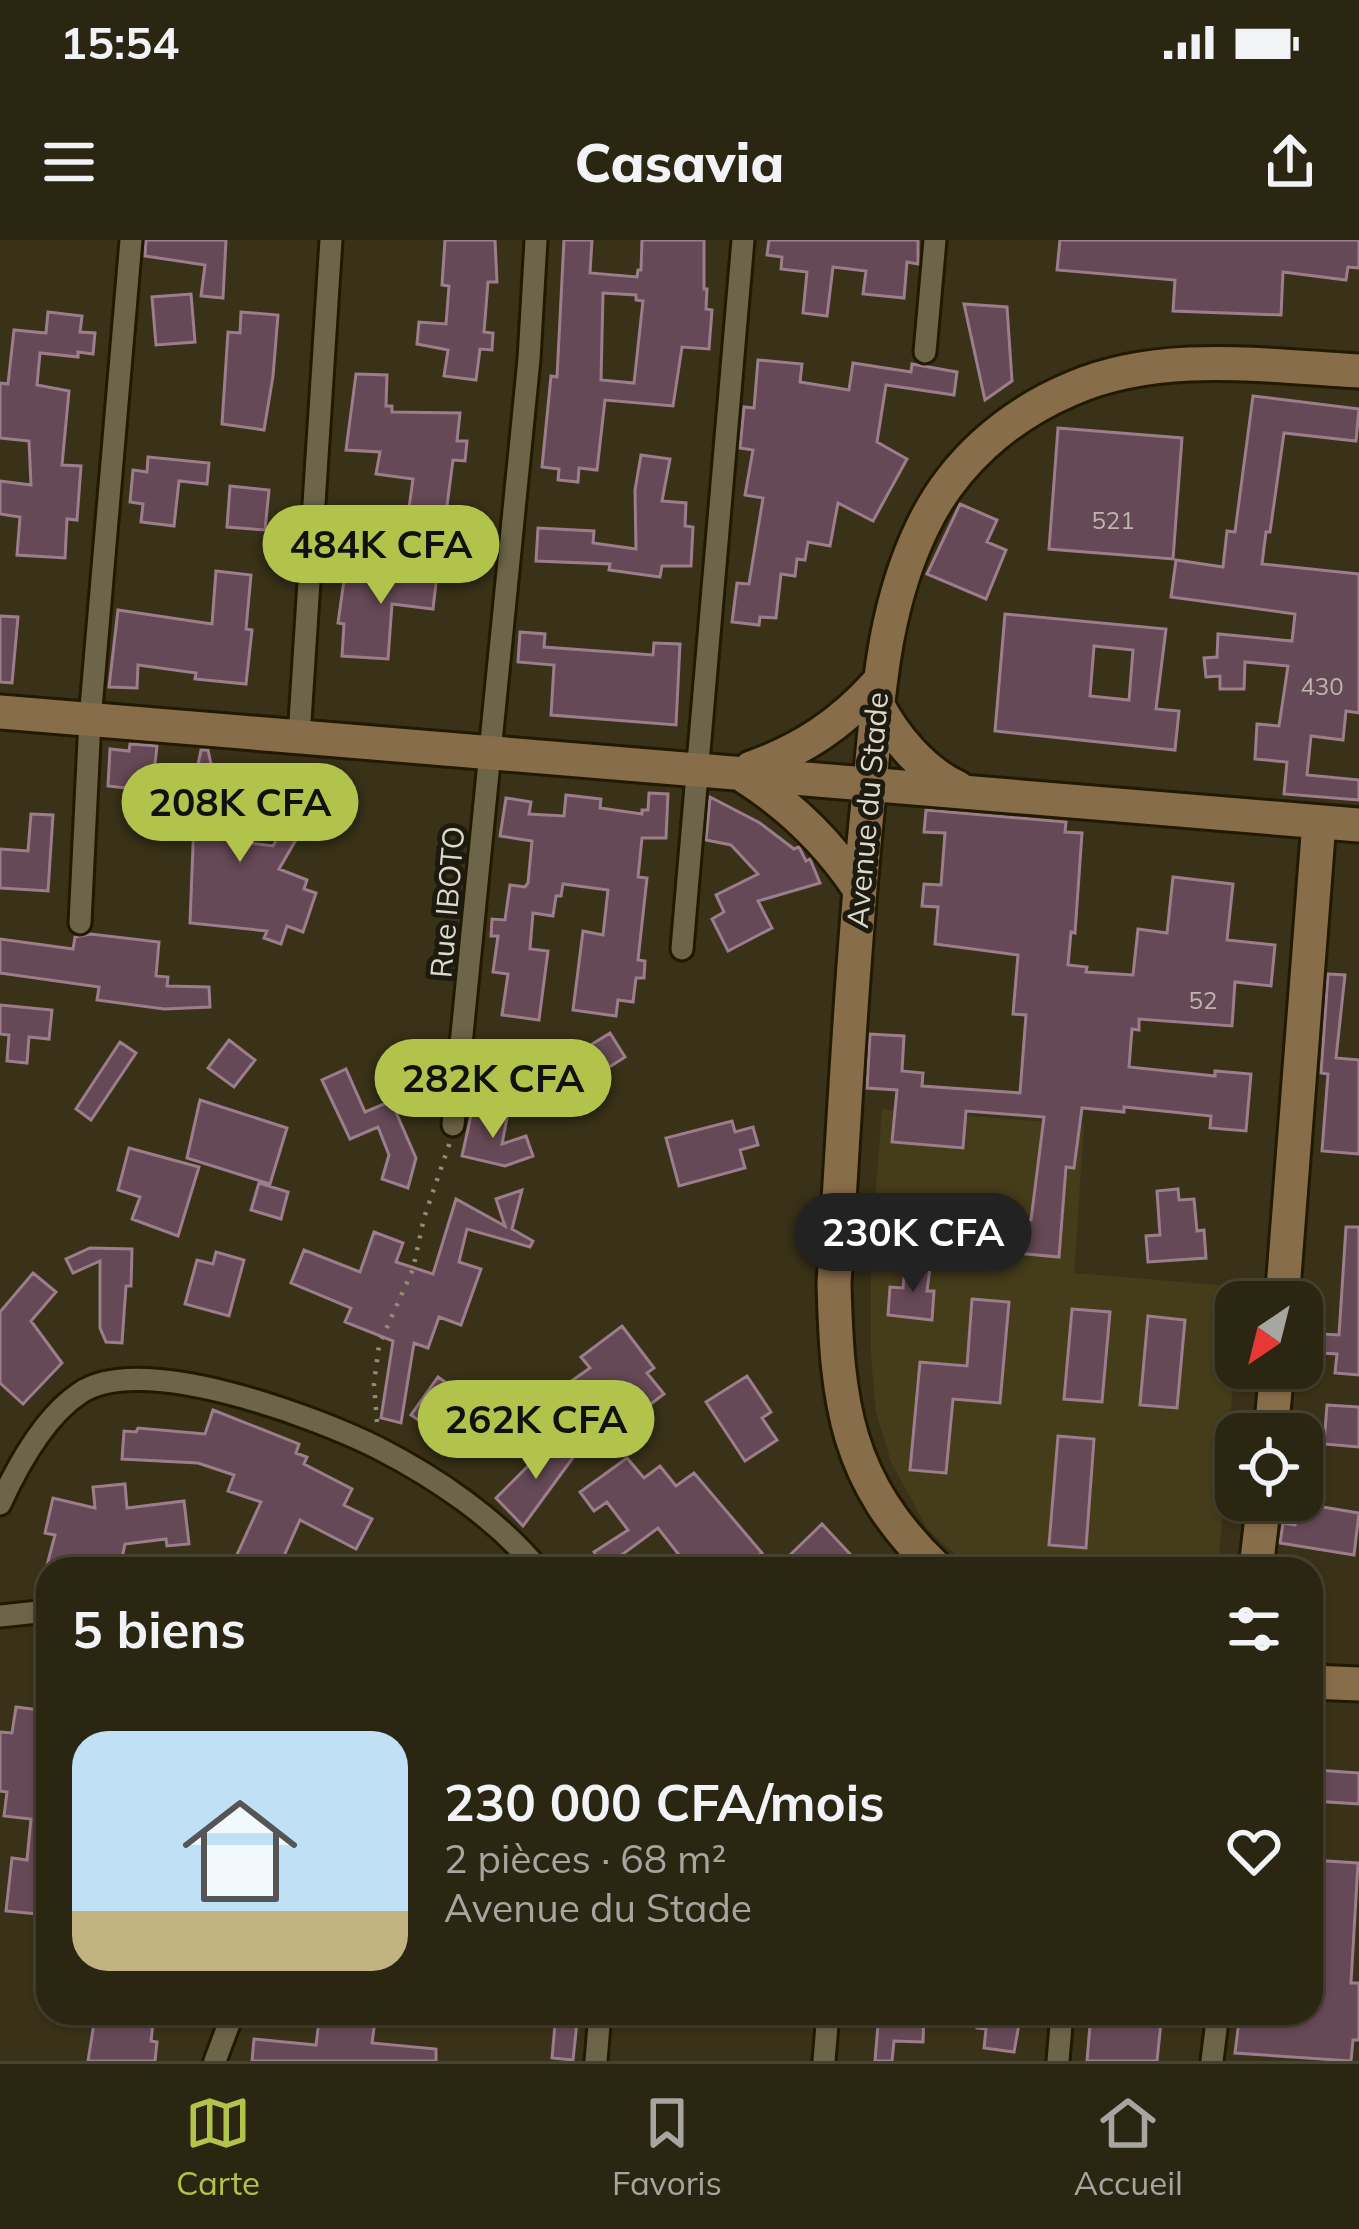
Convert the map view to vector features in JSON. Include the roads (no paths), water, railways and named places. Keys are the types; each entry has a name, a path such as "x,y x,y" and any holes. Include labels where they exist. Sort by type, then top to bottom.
{"main road":[{"name":"Avenue du Stade","path":"924,1557 872,1486 847,1427 836,1365 834,1283 860,875 877,693 893,608 922,526 962,465 987,440 1074,387 1151,368 1206,364 1359,371"},
{"path":"737,772 805,745 877,693 891,729 950,790"},
{"path":"0,712 1359,825"},
{"path":"737,772 772,794 860,875 891,813 903,802 950,790"},
{"path":"1284,1281 1319,822"},
{"path":"1257,1557 1262,1521"}],"street":[{"path":"80,923 90,720 131,240"},
{"path":"299,737 331,240"},
{"name":"Rue IBOTO","path":"454,1125 529,359 536,240"},
{"path":"682,949 743,240"},
{"path":"925,352 934,240"},
{"path":"0,1504 28,1453 80,1393 120,1379 150,1378 219,1391 372,1445 449,1491 527,1557"},
{"path":"0,1616 36,1612"},
{"path":"215,2061 228,2025"},
{"path":"596,2061 599,2025"},
{"path":"824,2061 827,2025"},
{"path":"1058,2061 1061,2025"},
{"path":"1212,2061 1216,2025"}]}
